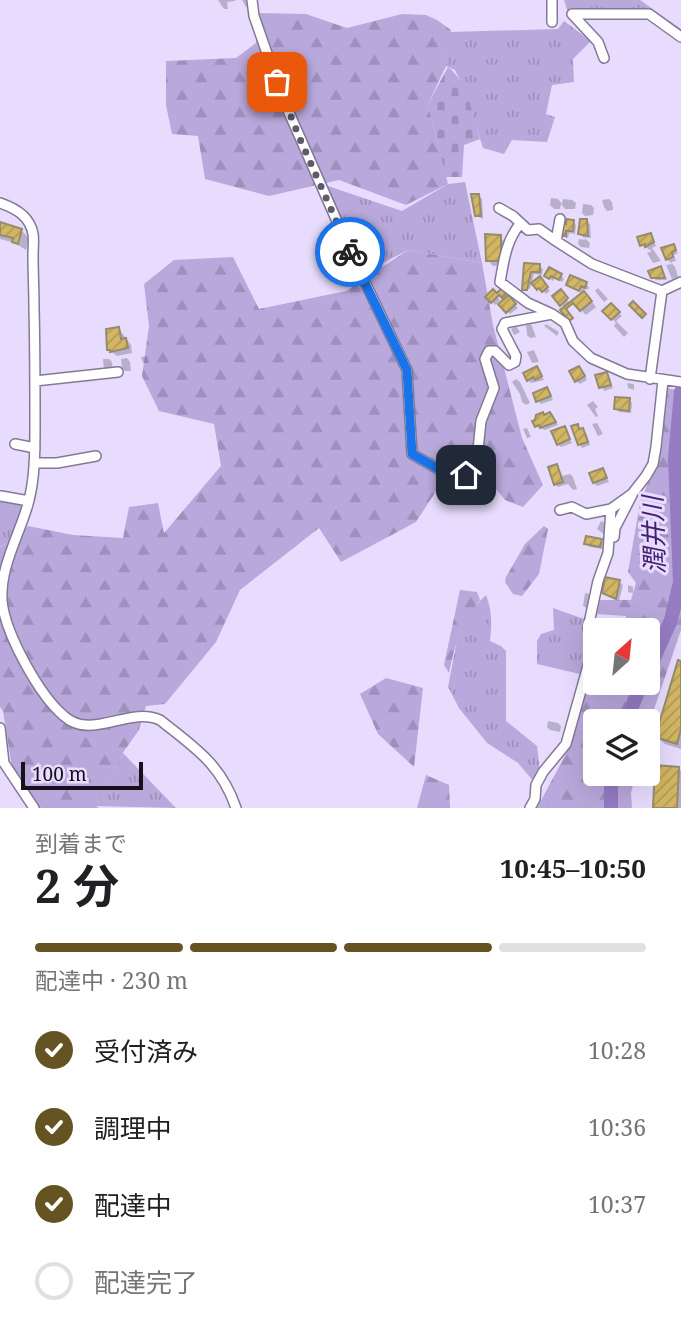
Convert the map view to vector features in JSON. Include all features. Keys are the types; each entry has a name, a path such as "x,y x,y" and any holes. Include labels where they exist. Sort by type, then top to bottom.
{"street":[{"path":"252,0 254,16 283,99 351,253 407,370 412,454 454,478 466,475 477,459 481,421 494,388 485,359 489,351 495,351 511,365 516,356 502,330 505,323 552,314"},
{"path":"552,0 552,22"},
{"path":"604,58 598,43 572,14 649,15 681,37"},
{"path":"0,203 21,212 33,233 35,448 29,501 3,564 2,597 11,637 44,693 63,716 76,725 90,726 139,715 160,720 214,765 228,786 236,808"},
{"path":"499,208 528,230 539,229 592,264 662,291 681,282"},
{"path":"556,241 560,219"},
{"path":"520,224 512,234 506,250 500,282 528,303 565,323 573,341 591,358 627,374 681,382"},
{"path":"650,379 662,291"},
{"path":"35,381 118,372"},
{"path":"611,565 615,528 632,494 653,464 663,380"},
{"path":"15,444 35,448"},
{"path":"34,463 57,463 96,456"},
{"path":"560,510 572,507 586,514 611,509 632,494"},
{"path":"1,496 29,501"},
{"path":"530,808 536,785 543,772 566,744 590,655 588,628 597,581 608,552 611,509"},
{"path":"0,728 4,763 34,808"},
{"path":"0,780 8,771"}],"green space":[{"path":"564,0 640,0 681,29 681,35 649,12 567,10"},
{"path":"257,13 306,14 347,28 402,14 426,15 451,30 446,66 428,104 448,184 406,205 339,180 269,196 205,179 198,136 172,134 166,105 166,61 236,58 256,43"},
{"path":"564,21 591,41 573,59 574,82 552,85 546,114 555,117 547,142 512,140 504,154 483,148 466,94 455,70 446,66 450,32 558,29"},
{"path":"448,67 465,90 480,139 464,145 462,177 446,177 428,104"},
{"path":"465,182 482,263 408,250 366,272 322,184 402,211 448,184"},
{"path":"408,250 482,263 493,325 522,438 543,485 523,507 505,500 478,468 444,479 416,522 341,562 319,528 240,590 216,642 165,704 146,706 139,730 124,751 96,806 99,808 39,808 12,768 3,711 0,707 0,547 14,540 28,526 73,535 123,538 129,507 158,503 164,533 221,466 214,424 159,411 142,376 149,326 144,284 174,260 233,257 259,309 346,291"},
{"path":"667,388 681,391 681,630 660,692 660,618 626,618 597,614 600,600 631,600 636,583 628,572 640,503 662,446"},
{"path":"0,492 25,503 14,540 0,547"},
{"path":"544,526 548,529 539,574 522,596 513,594 505,582 506,577 525,544"},
{"path":"460,590 477,592 480,600 463,625 449,673 444,665"},
{"path":"486,595 491,617 490,641 506,651 506,721 537,746 540,771 534,782 518,763 487,743 459,708 448,687 457,640 468,613"},
{"path":"553,608 583,619 583,664 580,674 537,664 537,641 541,634 554,630"},
{"path":"386,678 423,688 414,767 378,734 360,694"},
{"path":"583,694 659,695 654,709 583,709 583,786 633,786 632,808 537,808 568,750"},
{"path":"123,753 176,808 95,806"},
{"path":"426,775 449,785 450,808 417,808"}],"building":[{"path":"471,194 479,194 481,216 475,216"},
{"path":"566,219 574,220 573,231 566,231 566,236 561,236 563,223 566,224"},
{"path":"580,219 587,219 588,236 578,234"},
{"path":"0,222 22,229 18,244 12,242 13,238 0,235"},
{"path":"651,233 654,242 645,247 645,244 640,246 637,237"},
{"path":"485,234 501,235 501,261 486,261"},
{"path":"674,244 676,250 672,252 673,257 666,260 661,248"},
{"path":"524,263 540,264 540,272 531,272 527,290 522,290"},
{"path":"661,266 665,278 651,278 648,271"},
{"path":"549,267 562,274 559,280 544,276"},
{"path":"570,275 587,282 585,288 581,286 579,291 566,285"},
{"path":"540,276 548,287 542,292 531,283"},
{"path":"502,288 507,293 502,298 499,295 491,303 485,297 493,289 497,293"},
{"path":"561,289 568,298 560,306 552,296"},
{"path":"584,291 592,301 580,311 573,303 566,309 573,318 569,321 560,310"},
{"path":"509,295 516,304 506,313 498,304"},
{"path":"633,301 646,314 642,318 629,305"},
{"path":"611,303 620,312 611,320 602,311"},
{"path":"119,327 121,339 126,338 128,348 110,352 107,350 106,329"},
{"path":"537,366 542,376 527,381 523,373"},
{"path":"579,366 585,376 575,382 569,371"},
{"path":"607,372 611,385 599,388 595,375"},
{"path":"547,387 551,396 536,402 533,393"},
{"path":"615,397 630,398 629,411 614,409"},
{"path":"543,412 544,415 550,412 556,422 540,428 539,425 535,427 532,421 536,415"},
{"path":"578,424 579,429 583,428 588,442 578,445 571,426"},
{"path":"565,426 570,439 557,445 551,431"},
{"path":"557,464 563,482 554,485 548,467"},
{"path":"603,468 607,478 593,483 589,473"},
{"path":"586,536 602,539 600,547 584,544"},
{"path":"605,577 620,580 616,599 602,593"},
{"path":"678,660 681,661 681,729 677,744 660,739 660,720"},
{"path":"660,765 679,767 677,808 653,808 654,786 660,786"}],"waterway":[{"name":"潤井川","path":"660,644 671,620 680,582 675,458 681,392"},
{"name":"潤井川","path":"631,709 637,695"},
{"name":"潤井川","path":"611,786 611,808"}],"way so far":[{"path":"277,82 350,252"}],"route":[{"path":"350,252 407,370 412,454 454,478 466,475"}]}
